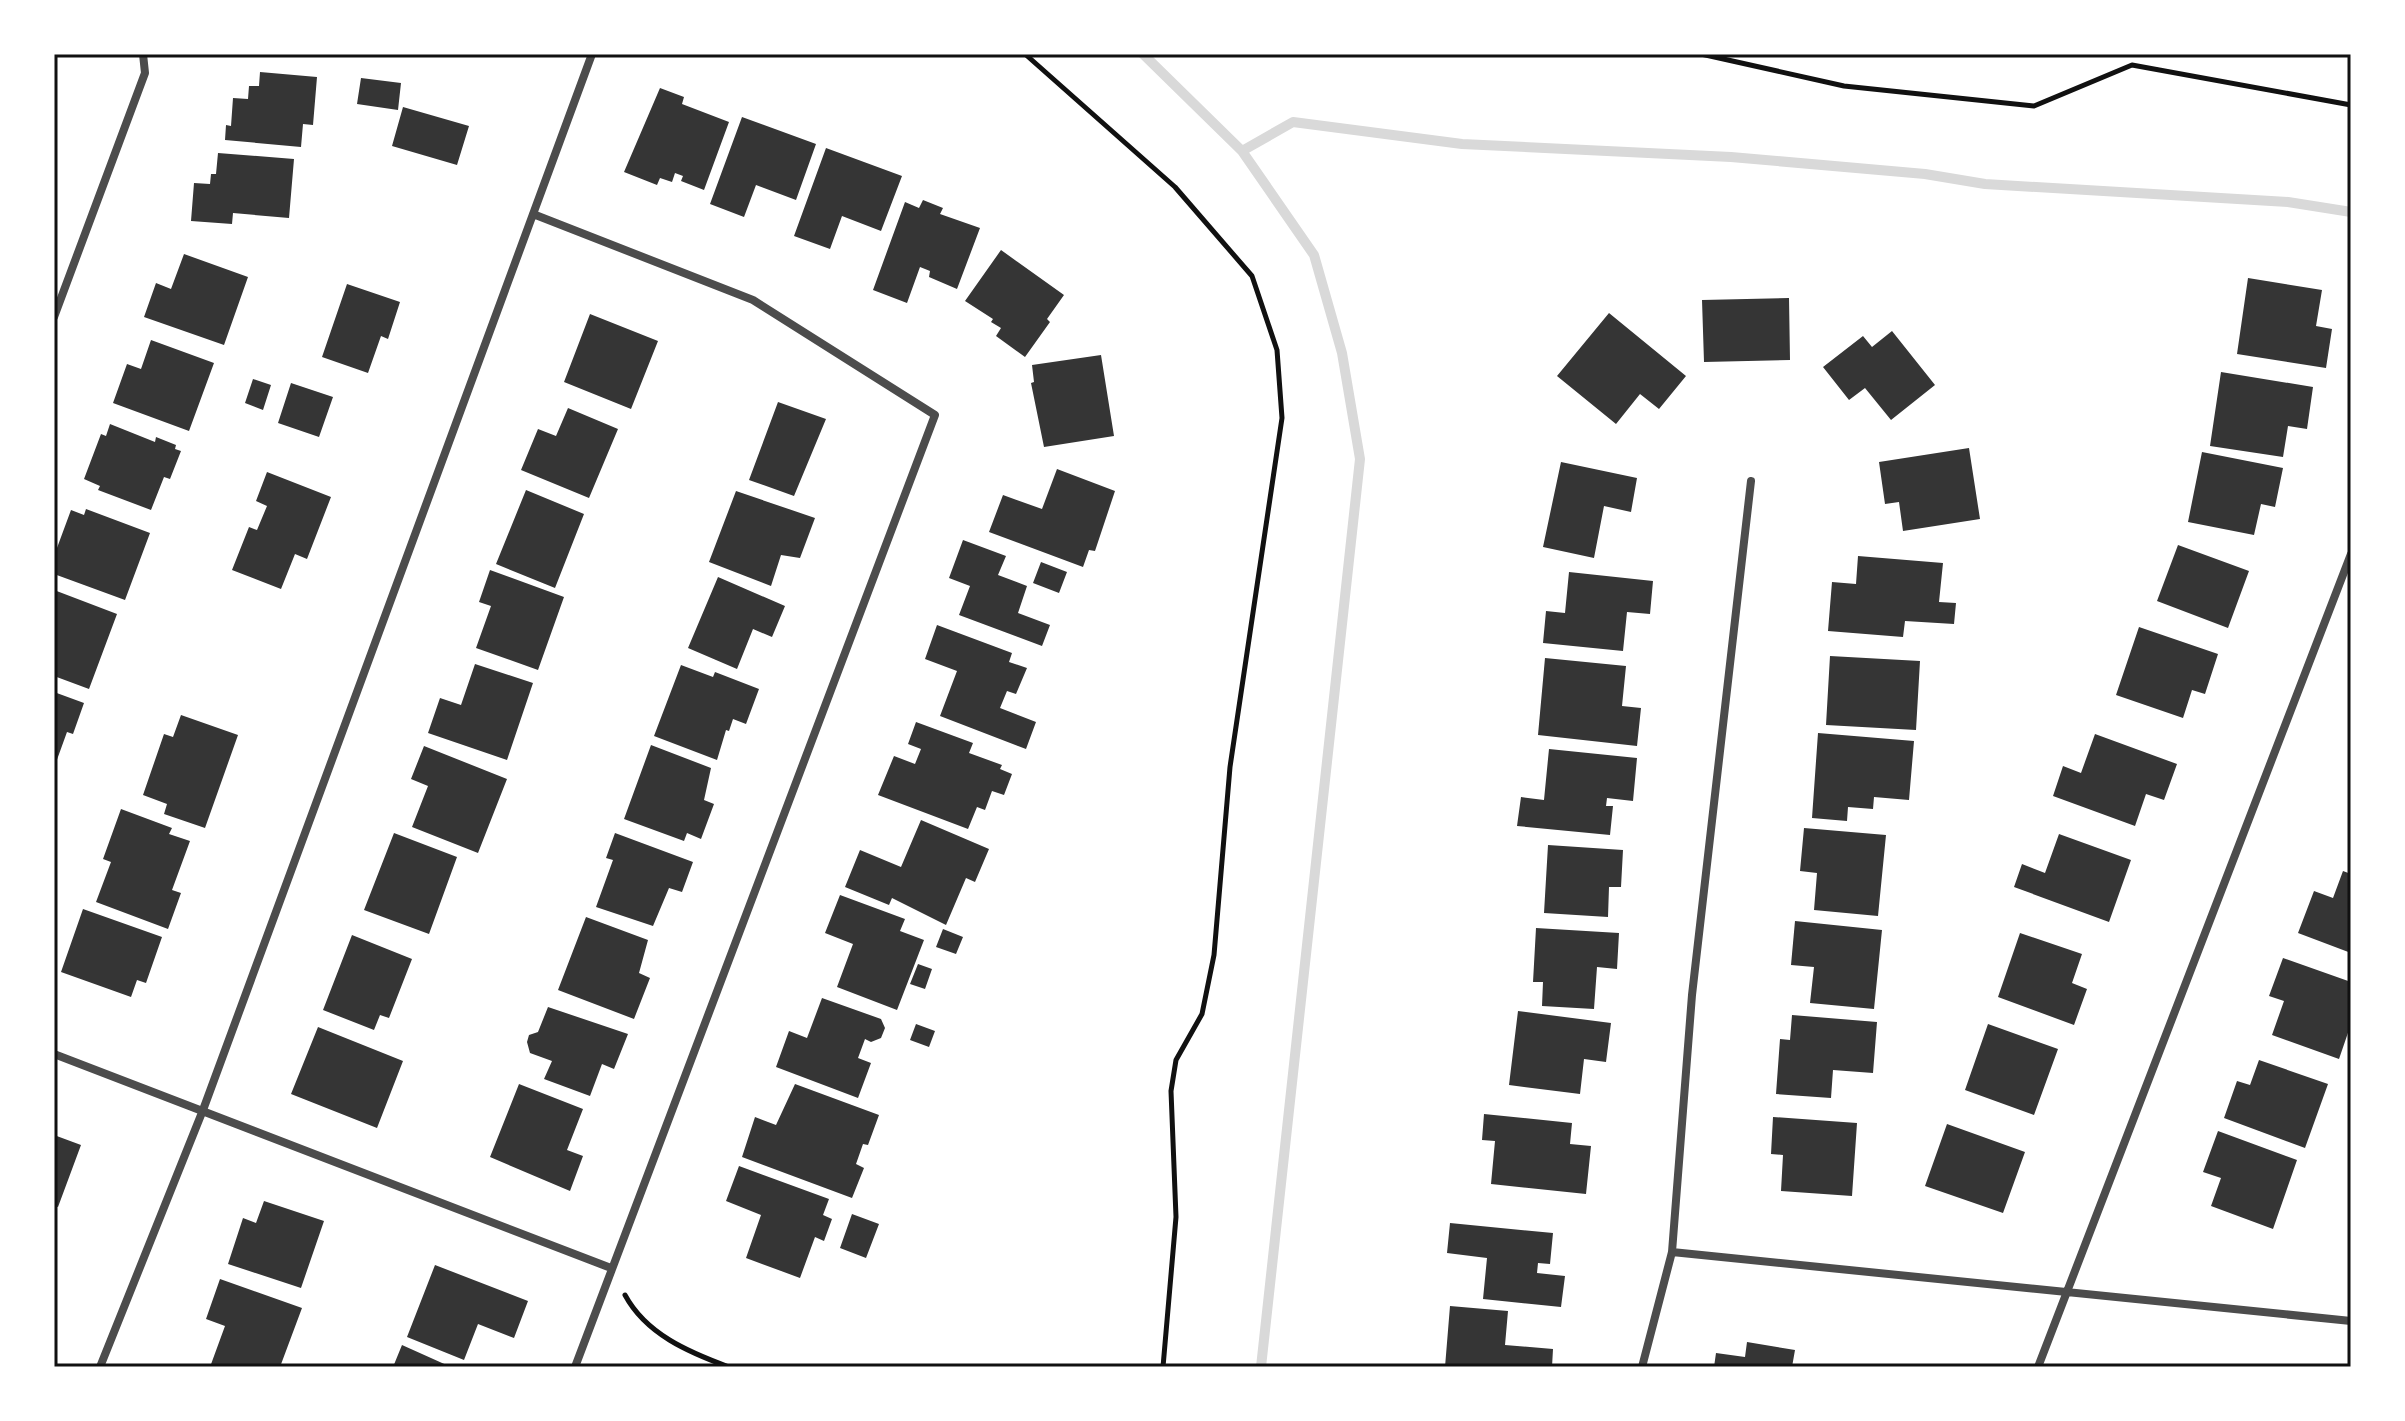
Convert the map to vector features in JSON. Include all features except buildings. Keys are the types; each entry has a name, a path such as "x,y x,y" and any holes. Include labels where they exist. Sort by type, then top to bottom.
{"street":[{"path":"54,317 145,73 143,54"},
{"path":"100,1367 203,1110 592,54"},
{"path":"533,214 753,300 935,415 575,1367"},
{"path":"1642,1367 1672,1252 1692,995 1751,481"},
{"path":"2038,1367 2351,554"},
{"path":"54,1054 611,1268"},
{"path":"1672,1252 2351,1321"}],"path":[{"path":"1025,54 1175,187 1252,276 1277,350 1282,418 1230,767 1214,955 1202,1014 1176,1060 1171,1091 1176,1217 1163,1367"},
{"path":"1701,54 1844,86 2034,106 2132,65 2351,105"},
{"path":"611,1268 637,1317 689,1353 729,1367"}],"waterway":[{"path":"1143,54 1242,151 1314,255 1342,353 1360,459 1261,1367"},
{"path":"1242,151 1293,122 1462,144 1731,157 1925,174 1985,184 2288,202 2351,212"}]}
